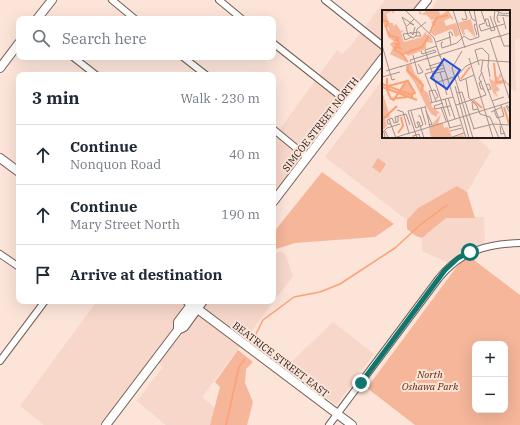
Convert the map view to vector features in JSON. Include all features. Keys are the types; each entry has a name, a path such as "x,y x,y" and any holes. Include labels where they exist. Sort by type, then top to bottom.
{"main road":[{"path":"39,16 52,0"},
{"path":"419,10 426,0"},
{"path":"0,68 16,47"},
{"name":"SIMCOE STREET NORTH","path":"276,198 382,59"},
{"path":"0,158 16,170"},
{"path":"106,425 178,330 178,322 193,304"},
{"name":"BEATRICE STREET EAST","path":"193,304 352,425"}],"street":[{"path":"112,0 131,16"},
{"path":"219,0 238,16"},
{"path":"325,0 382,45"},
{"path":"276,45 349,103"},
{"path":"77,60 92,72"},
{"path":"187,60 202,72"},
{"path":"276,131 307,157"},
{"path":"329,425 445,270 458,258 476,250 520,243"},
{"path":"0,254 16,265"},
{"path":"0,361 43,304"}],"shaded area":[{"path":"385,0 426,0 419,10 382,10 382,59 276,198 276,126 280,129 337,50 342,54 350,47"},
{"path":"437,0 520,0 520,39 515,40 516,92 510,88 510,10 432,10"},
{"path":"382,80 382,138 478,138 491,151 467,192 457,186 418,208 407,220 325,157"},
{"path":"484,217 485,247 451,264 422,251 422,238 446,218"},
{"path":"279,252 284,253 293,276 276,299 276,254"},
{"path":"95,304 272,304 202,397 223,414 216,425 166,425 137,401 163,367 154,360 106,425 44,425 20,406"},
{"path":"333,322 374,354 336,405 286,367"}],"green space":[{"path":"378,158 386,164 380,173 372,167"},
{"path":"322,172 394,224 375,237 295,243 276,249 276,229"},
{"path":"457,186 467,192 475,218 446,218 422,238 416,236 407,229 407,220 418,208"},
{"name":"North Oshawa Park","path":"470,257 520,295 520,425 415,425 367,388 458,265"},
{"path":"238,350 253,362 246,369 245,383 253,402 247,425 210,425 220,387 215,382"}],"waterway":[{"path":"254,338 263,320 294,297 320,292 340,284 395,248 420,225 447,205"},
{"path":"226,425 239,367 245,359"}],"route":[{"path":"361,383 445,270 458,258 470,252"}]}
